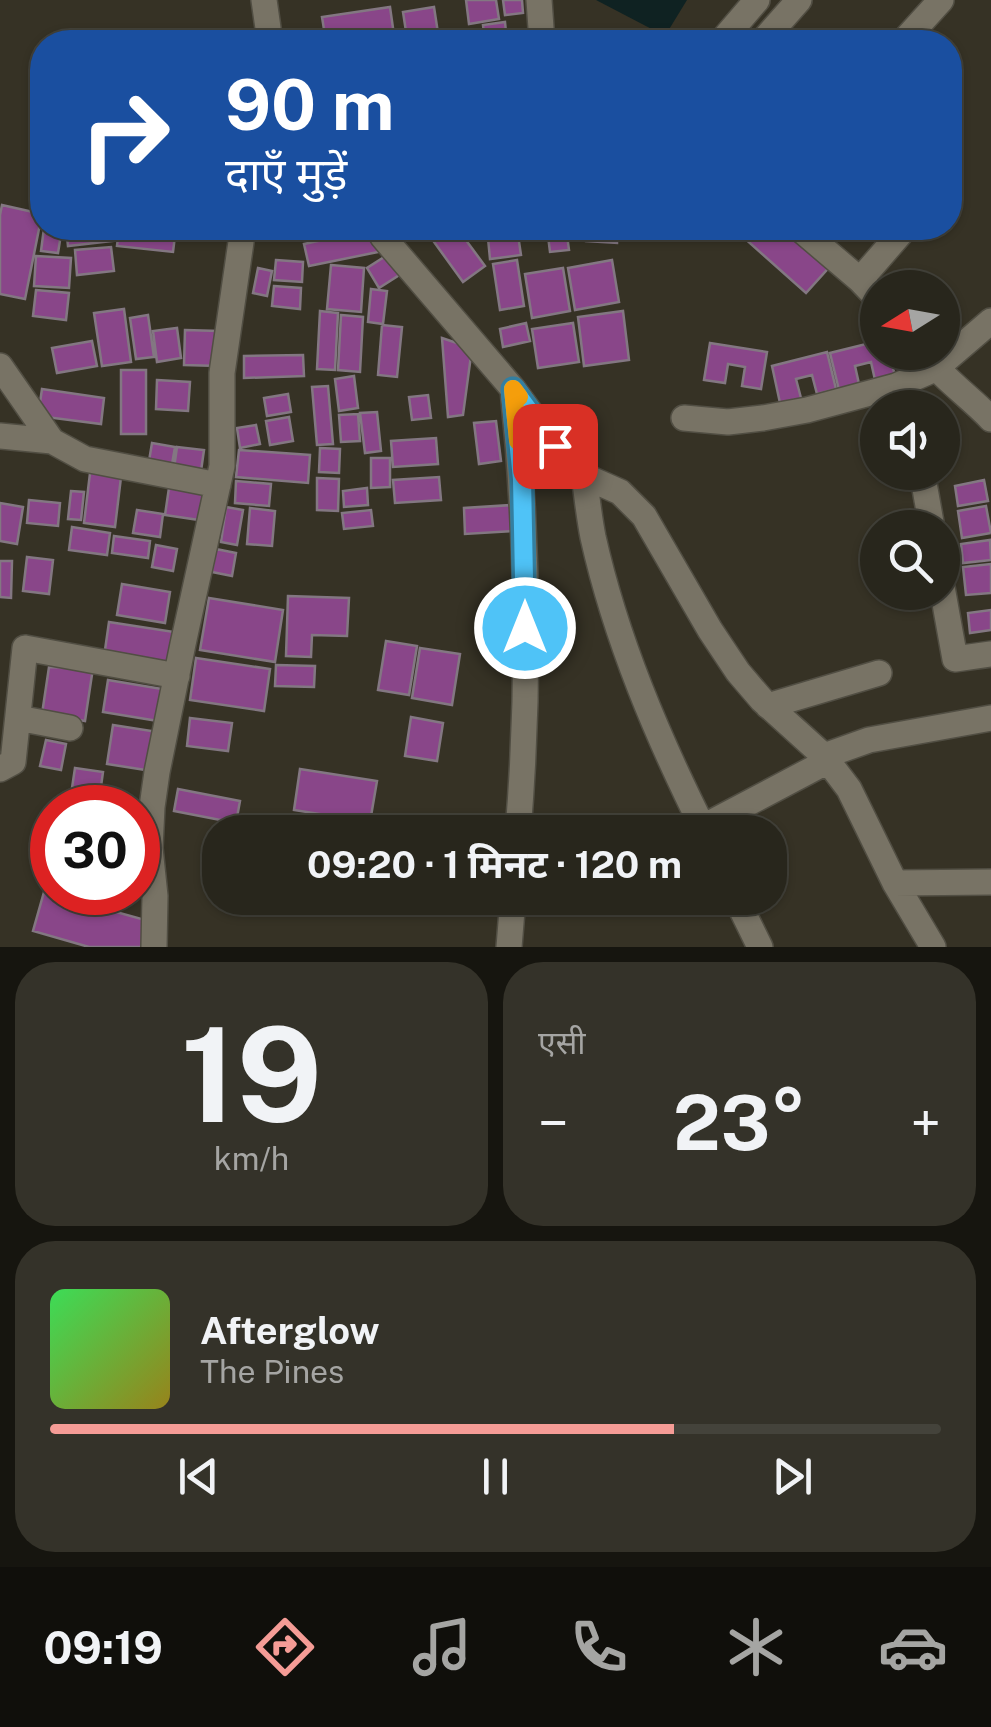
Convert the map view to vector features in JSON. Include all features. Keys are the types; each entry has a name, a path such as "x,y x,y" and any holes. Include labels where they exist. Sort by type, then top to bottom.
{"street":[{"path":"264,0 268,30"},
{"path":"539,0 541,30"},
{"path":"731,30 756,0"},
{"path":"773,30 799,0"},
{"path":"915,30 941,0"},
{"path":"154,947 152,807 224,450 223,356 241,240"},
{"path":"395,240 555,446 584,476 620,492 644,516 738,672 768,706 826,759 849,790 895,883 934,947"},
{"path":"813,240 860,282"},
{"path":"881,270 898,240"},
{"path":"960,343 991,321"},
{"path":"0,366 52,440 84,459 218,485"},
{"path":"912,390 927,370"},
{"path":"944,370 991,419"},
{"path":"950,370 991,398"},
{"path":"513,389 522,479 525,590 525,708 519,815"},
{"path":"684,418 728,422 860,402"},
{"path":"0,436 52,440"},
{"path":"584,476 593,536 617,622 647,707 697,815"},
{"path":"947,610 956,659 991,654"},
{"path":"0,769 14,762 25,648 177,676"},
{"path":"768,706 878,673"},
{"path":"18,718 70,728"},
{"path":"730,815 826,759 869,740 991,718"},
{"path":"895,883 991,882"},
{"path":"508,947 511,915"},
{"path":"744,915 760,947"}],"water":[{"path":"596,0 687,0 669,30 654,30"}],"building":[{"path":"466,0 496,0 499,19 469,24"},
{"path":"503,0 522,0 523,13 505,15"},
{"path":"390,7 393,30 324,30 322,17"},
{"path":"434,7 438,30 406,30 403,12"},
{"path":"505,22 506,30 484,30 483,25"},
{"path":"2,205 30,211 30,240 37,240 25,299 0,294"},
{"path":"42,240 60,240 58,253 41,251"},
{"path":"67,240 113,240 113,241 68,246"},
{"path":"118,240 174,240 173,252 117,246"},
{"path":"375,240 378,252 309,266 304,244"},
{"path":"433,240 466,240 485,266 463,282"},
{"path":"488,240 519,240 521,255 490,259"},
{"path":"548,240 568,240 569,250 550,252"},
{"path":"746,240 807,240 833,263 806,293"},
{"path":"111,247 114,271 77,275 75,250"},
{"path":"392,252 404,272 379,288 367,268"},
{"path":"36,256 71,258 69,288 34,286"},
{"path":"276,260 303,262 302,282 274,280"},
{"path":"517,260 524,306 500,310 493,264"},
{"path":"612,260 619,302 575,310 568,268"},
{"path":"331,265 364,268 361,312 327,309"},
{"path":"258,268 272,271 267,296 253,293"},
{"path":"563,268 570,311 532,318 525,274"},
{"path":"274,286 301,288 300,309 272,306"},
{"path":"371,289 387,291 383,324 368,322"},
{"path":"36,290 69,293 66,320 33,316"},
{"path":"124,309 131,362 102,366 94,313"},
{"path":"320,311 338,313 335,370 317,369"},
{"path":"623,311 629,360 584,366 578,317"},
{"path":"148,315 154,357 136,359 130,318"},
{"path":"341,315 363,317 360,372 338,370"},
{"path":"526,323 530,341 503,347 500,329"},
{"path":"573,323 579,362 538,368 532,329"},
{"path":"382,325 402,327 397,377 378,375"},
{"path":"177,328 181,358 157,362 153,331"},
{"path":"185,330 219,331 218,366 184,365"},
{"path":"442,338 472,348 463,415 448,417"},
{"path":"92,341 97,366 57,373 52,348"},
{"path":"710,343 767,352 761,389 742,386 745,367 728,364 725,383 704,380"},
{"path":"860,346 860,365 855,366 859,384 839,390 830,353"},
{"path":"827,352 836,389 817,394 812,375 796,379 801,398 780,403 772,366"},
{"path":"303,355 304,376 244,378 244,356"},
{"path":"121,370 146,370 146,434 121,434"},
{"path":"873,370 894,370 895,376 875,380"},
{"path":"354,376 358,408 339,411 335,379"},
{"path":"157,380 190,382 188,411 156,409"},
{"path":"328,386 333,444 317,445 312,387"},
{"path":"42,389 104,398 101,424 38,416"},
{"path":"288,394 291,412 267,416 264,398"},
{"path":"428,395 431,418 412,420 409,397"},
{"path":"377,412 381,451 365,453 360,413"},
{"path":"358,414 360,441 341,442 339,415"},
{"path":"289,417 293,441 270,445 266,421"},
{"path":"496,421 501,461 479,464 474,423"},
{"path":"256,425 260,444 240,448 237,428"},
{"path":"436,438 438,464 393,467 391,441"},
{"path":"152,443 175,447 171,470 148,467"},
{"path":"177,447 204,450 201,471 174,468"},
{"path":"320,448 340,449 339,473 319,472"},
{"path":"239,450 310,455 308,483 236,477"},
{"path":"371,458 390,458 390,487 371,488"},
{"path":"91,465 122,469 115,527 84,523"},
{"path":"439,477 441,500 395,503 393,480"},
{"path":"317,478 339,479 338,511 317,510"},
{"path":"984,480 988,501 958,506 956,490 960,490 960,485"},
{"path":"170,481 204,486 199,520 165,515"},
{"path":"236,481 271,484 269,506 235,503"},
{"path":"367,488 368,505 344,507 343,491"},
{"path":"71,491 84,492 81,520 68,519"},
{"path":"29,500 60,503 58,526 27,523"},
{"path":"0,503 23,507 17,544 0,541"},
{"path":"512,505 514,531 465,534 464,508"},
{"path":"986,506 991,533 962,538 960,511"},
{"path":"226,507 243,510 237,545 221,542"},
{"path":"250,508 275,511 272,546 247,544"},
{"path":"137,510 163,514 160,537 133,533"},
{"path":"371,510 373,526 344,529 342,513"},
{"path":"72,527 110,533 107,555 69,550"},
{"path":"114,536 150,541 148,558 112,553"},
{"path":"990,540 991,560 963,563 961,544"},
{"path":"156,545 177,549 173,571 152,567"},
{"path":"216,549 236,553 232,576 212,572"},
{"path":"27,557 53,560 49,594 23,591"},
{"path":"0,561 12,561 11,598 0,597"},
{"path":"991,564 991,593 966,595 963,567"},
{"path":"122,584 170,592 165,623 117,615"},
{"path":"288,596 349,598 347,636 312,635 311,657 286,656"},
{"path":"209,598 283,610 275,662 200,650"},
{"path":"991,610 991,630 970,633 968,613"},
{"path":"109,622 174,632 168,667 104,657"},
{"path":"386,641 417,646 409,695 378,690"},
{"path":"420,648 460,654 452,705 412,698"},
{"path":"196,658 270,669 264,711 190,700"},
{"path":"276,665 315,666 314,687 275,686"},
{"path":"49,667 93,668 85,721 42,714"},
{"path":"108,680 162,689 158,721 103,712"},
{"path":"411,717 443,723 437,761 405,756"},
{"path":"190,718 232,723 228,751 187,746"},
{"path":"113,725 158,732 152,771 107,764"},
{"path":"46,740 66,744 61,770 40,766"},
{"path":"75,768 103,772 101,785 72,785"},
{"path":"300,769 377,781 371,815 294,810"},
{"path":"178,789 240,801 237,815 202,816 174,811"},
{"path":"38,915 127,915 149,921 141,947 89,947 33,931"}],"slow traffic":[{"path":"518,441 513,389 519,397"}],"route":[{"path":"525,628 522,479 513,389 555,446"}]}
